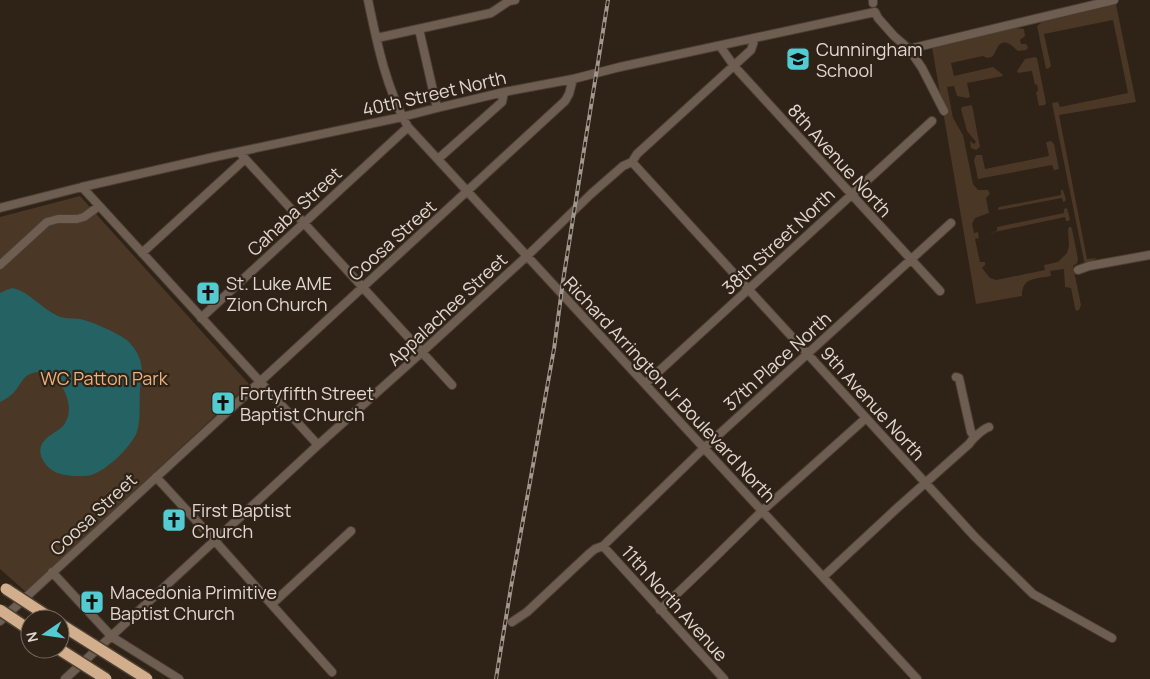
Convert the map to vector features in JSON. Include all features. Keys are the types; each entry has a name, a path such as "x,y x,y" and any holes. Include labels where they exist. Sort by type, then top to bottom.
{"highway":[{"path":"6,588 37,609"},
{"path":"0,610 20,623"},
{"path":"70,630 147,679"},
{"path":"70,656 106,679"}],"street":[{"name":"Richard Arrington Jr Boulevard North","path":"368,0 391,90 408,127 917,679"},
{"path":"377,38 491,13 509,1 515,0"},
{"path":"944,111 922,68 909,49 1114,0"},
{"name":"40th Street North","path":"0,208 504,92 573,79 620,67 875,12 894,36 909,49"},
{"path":"419,29 437,108"},
{"name":"Appalachee Street","path":"65,679 318,445 527,256 617,171 632,162 636,154 750,50 755,38"},
{"name":"8th Avenue North","path":"720,46 734,66 940,291"},
{"name":"Coosa Street","path":"0,620 565,101 573,79"},
{"path":"438,159 502,102 504,92"},
{"name":"38th Street North","path":"645,384 932,121"},
{"name":"Cahaba Street","path":"201,318 408,127"},
{"path":"239,152 452,385"},
{"path":"142,253 245,158"},
{"name":"9th Avenue North","path":"632,162 975,537 1033,594 1112,638"},
{"path":"82,188 318,445"},
{"path":"0,265 47,222 84,217 99,206"},
{"name":"37th Place North","path":"512,622 527,612 590,553 603,546 704,448 951,222"},
{"path":"1078,270 1150,255"},
{"path":"956,376 959,378 971,432 974,436"},
{"path":"660,610 762,512 866,418"},
{"path":"822,577 969,444 974,436 989,427"},
{"path":"156,476 332,672"},
{"path":"272,604 351,531"},
{"name":"11th North Avenue","path":"603,546 724,679"},
{"path":"52,572 112,637 179,679"}],"green space":[{"path":"1116,4 1136,102 1059,115 1087,259 1096,258 1093,262 1086,263 1084,261 1052,103 1058,102 1060,107 1128,93 1113,20 1044,34 1051,66 1046,69 1037,26 1042,22"},
{"path":"1015,28 1024,29 1025,36 1020,40 1021,44 1027,45 1028,48 1026,50 1018,51 1004,42 999,45 992,57 987,58 983,56 951,63 954,76 993,67 1003,76 967,83 970,97 967,98 957,96 954,86 947,87 953,118 963,135 973,184 978,190 988,190 990,194 986,198 989,213 975,218 972,224 974,233 978,232 979,238 975,239 980,262 985,262 982,268 990,278 996,280 1045,270 1044,265 1058,262 1067,253 1069,246 1068,229 1071,227 1078,259 1077,263 1073,266 1081,305 1079,310 1076,311 1071,288 1065,287 1064,269 1050,271 1051,276 1027,282 1024,285 1022,296 976,304 932,47"},
{"path":"1037,58 1046,103 1039,106 1036,92 1038,91 1037,84 1035,85 1032,71 1018,73 1017,71 1025,59"},
{"path":"972,105 980,147 976,150 971,148 970,141 974,144 976,142 967,131 961,109 962,107"},
{"path":"1051,141 1054,144 1059,169 1054,170 1052,165 978,179 974,160 976,155 982,155 985,169 1049,156 1046,142"},
{"path":"1061,190 1063,190 1066,200 1064,202 1062,198 998,210 999,207 1061,195"},
{"name":"WC Patton Park","path":"80,196 249,384 26,592 0,569 0,217"},
{"path":"1067,208 1069,221 1066,221 1065,217 986,234 997,231 997,227 1064,213 1064,209"}],"water":[{"path":"13,288 25,293 58,316 85,320 119,335 128,341 138,355 142,373 137,432 124,451 111,464 97,473 85,476 64,475 57,473 45,464 43,460 40,451 41,446 48,437 63,426 67,420 69,408 66,395 55,379 43,373 36,372 30,374 23,379 12,394 0,402 0,293"}],"railway":[{"path":"496,679 554,349 563,281 608,0"}],"place":[{"name":"Cunningham School","path":"798,59"},
{"name":"St. Luke AME Zion Church","path":"208,293"},
{"name":"Fortyfifth Street Baptist Church","path":"223,403"},
{"name":"First Baptist Church","path":"174,520"},
{"name":"Macedonia Primitive Baptist Church","path":"92,602"}]}
